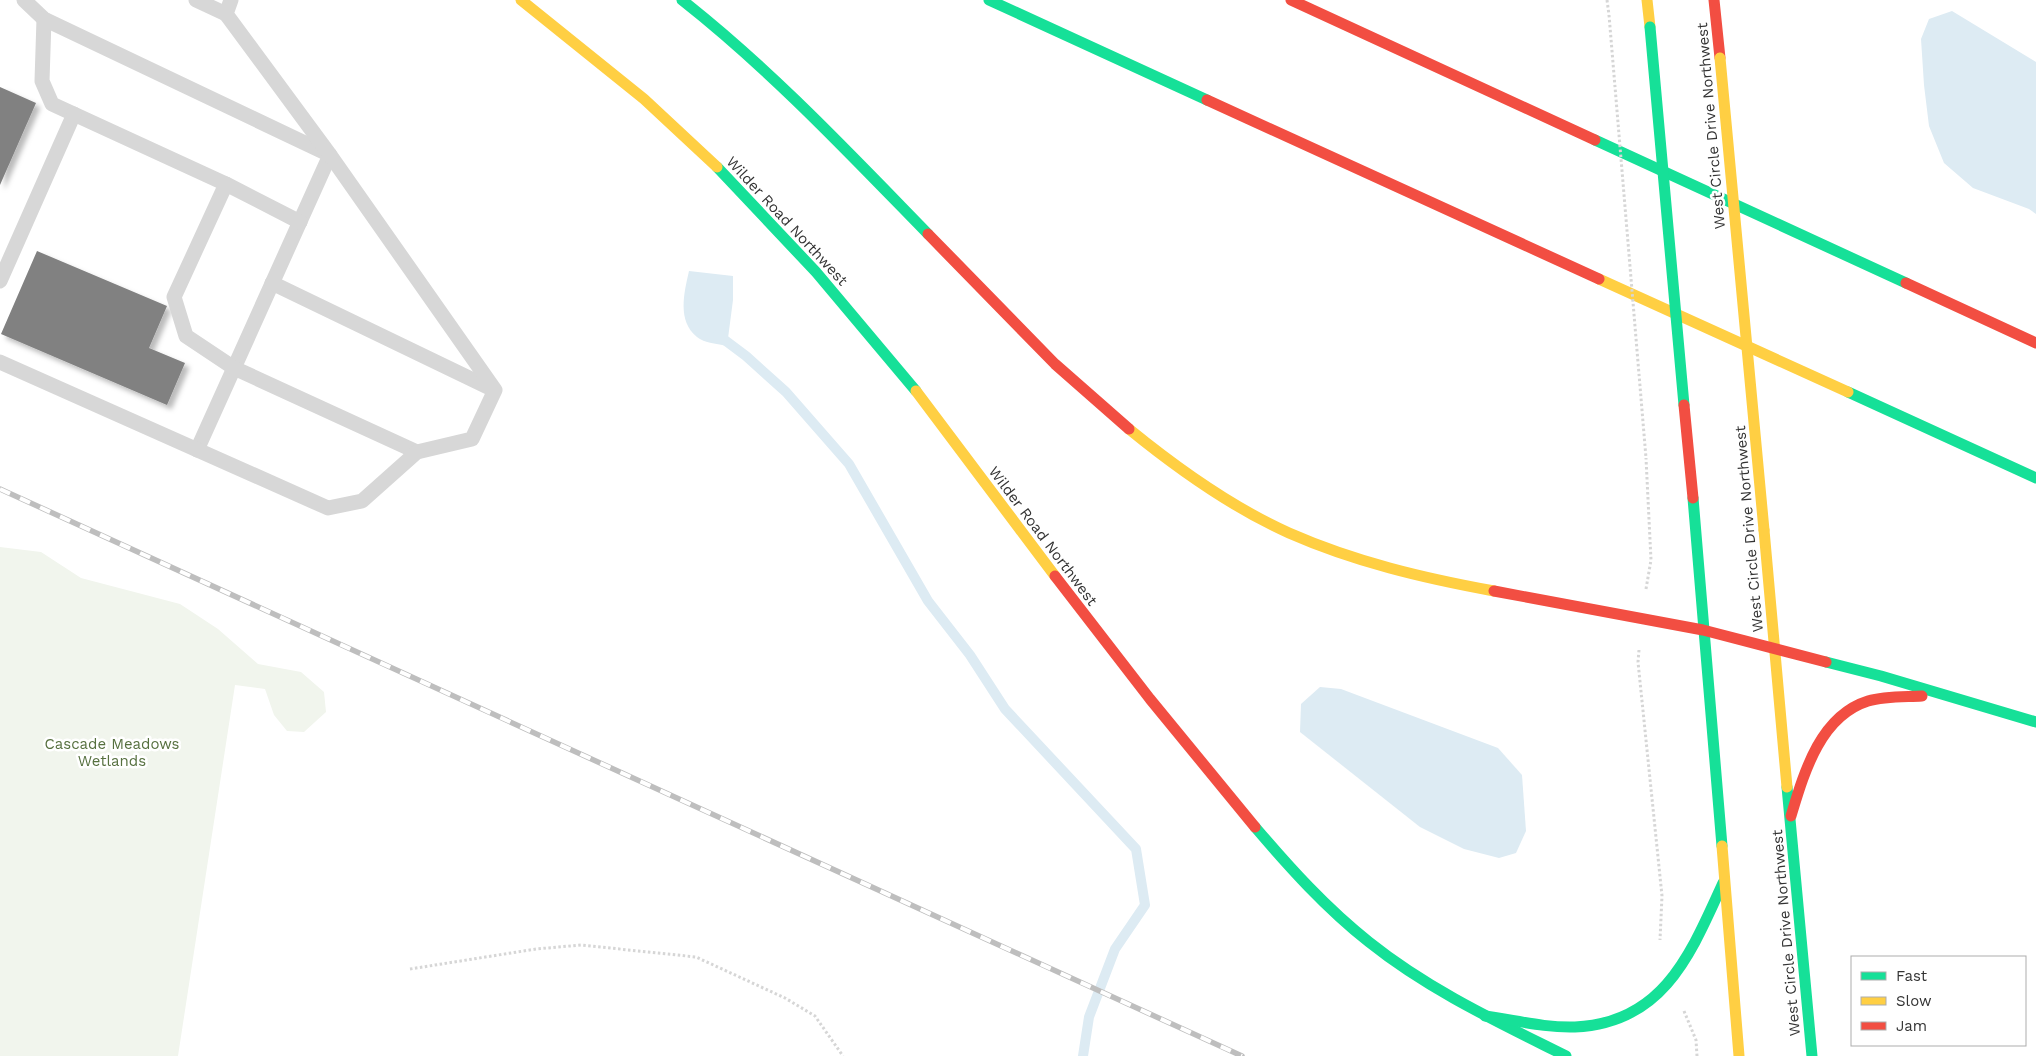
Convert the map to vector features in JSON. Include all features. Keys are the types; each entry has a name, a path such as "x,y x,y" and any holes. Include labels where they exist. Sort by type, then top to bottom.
{"main road":[{"name":"Wilder Road Northwest","path":"520,0 612,72 662,115 719,170 812,267 903,375 1114,654 1266,840 1314,894 1369,942 1406,970 1460,1004 1566,1056"},
{"path":"682,0 706,19 823,126 1055,364 1093,400 1125,428 1210,490 1250,514 1290,533 1360,560 1439,581 1703,630 1951,696 2036,722"},
{"path":"989,0 2036,478"},
{"path":"1291,0 2036,342"},
{"path":"1647,0 1693,498 1739,1056"},
{"name":"West Circle Drive Northwest","path":"1714,0 1812,1056"},
{"path":"1791,816 1800,786 1815,749 1833,724 1845,712 1858,704 1885,697 1951,696"},
{"path":"1485,1016 1549,1026 1577,1028 1602,1025 1634,1012 1650,1003 1672,980 1687,959 1699,938 1724,879"}],"lane":[{"path":"24,0 44,19 330,155"},
{"path":"196,0 229,7 495,390"},
{"path":"44,19 42,81 52,104 226,184 300,222"},
{"path":"0,281 5,257 74,114"},
{"path":"197,450 330,155"},
{"path":"226,184 174,296 186,336 234,368 417,452"},
{"path":"272,283 495,390"},
{"path":"0,362 328,508 362,501 417,452 472,439 495,390"}],"path":[{"path":"1607,0 1646,458 1651,560 1641,618 1638,662 1662,896 1660,933 1657,947"},
{"path":"410,969 536,949 581,945 696,958 785,998 815,1016 843,1056"}],"green space":[{"name":"Cascade Meadows Wetlands","path":"0,547 41,552 81,578 180,604 218,629 258,664 301,672 324,692 326,712 304,732 287,731 274,715 265,689 235,685 178,1056 0,1056"}],"shaded area":[{"path":"1952,11 2036,62 2036,214 2029,209 1973,188 1944,163 1929,126 1921,39 1929,19"},
{"path":"689,271 733,276 733,300 727,346 700,339 687,323 684,315 684,297"},
{"path":"1320,687 1341,689 1498,748 1522,775 1526,831 1516,853 1499,858 1464,849 1420,827 1300,732 1301,704"}],"building":[{"path":"0,87 36,103 0,185"},
{"path":"37,251 167,306 149,348 185,363 167,405 1,334"}],"waterway":[{"path":"718,335 746,356 786,392 849,464 928,601 970,655 1005,709 1136,849 1145,905 1115,949 1089,1017 1083,1056"}],"railway":[{"path":"0,489 1242,1056"}],"traffic: fast":[{"path":"682,0 778,83 928,234"},
{"path":"989,0 1207,100"},
{"path":"1650,27 1684,405"},
{"path":"1595,140 1906,283"},
{"path":"717,167 816,272 916,391"},
{"path":"1848,392 2036,478"},
{"path":"1693,498 1722,846"},
{"path":"1826,662 1881,676 2036,722"},
{"path":"1787,787 1812,1056"},
{"path":"1255,827 1323,901 1353,929 1392,959 1464,1004 1566,1056"},
{"path":"1485,1016 1541,1025 1575,1027 1606,1023 1631,1013 1653,998 1670,980 1686,958 1723,883"}],"traffic: slow":[{"path":"521,0 644,99 717,167"},
{"path":"1647,0 1650,27"},
{"path":"1720,58 1764,530"},
{"path":"1599,279 1848,392"},
{"path":"916,391 1055,576"},
{"path":"1129,429 1206,486 1267,523 1289,533 1364,561 1441,581 1494,591"},
{"path":"1764,530 1787,787"},
{"path":"1722,846 1739,1056"}],"traffic: jam":[{"path":"1291,0 1595,140"},
{"path":"1714,0 1720,58"},
{"path":"1207,100 1599,279"},
{"path":"928,234 1055,364 1129,429"},
{"path":"1906,283 2036,343"},
{"path":"1684,405 1693,498"},
{"path":"1055,576 1150,699 1255,827"},
{"path":"1494,591 1703,630 1826,662"},
{"path":"1791,816 1808,765 1816,748 1838,719 1851,708 1874,699 1922,696"}]}
